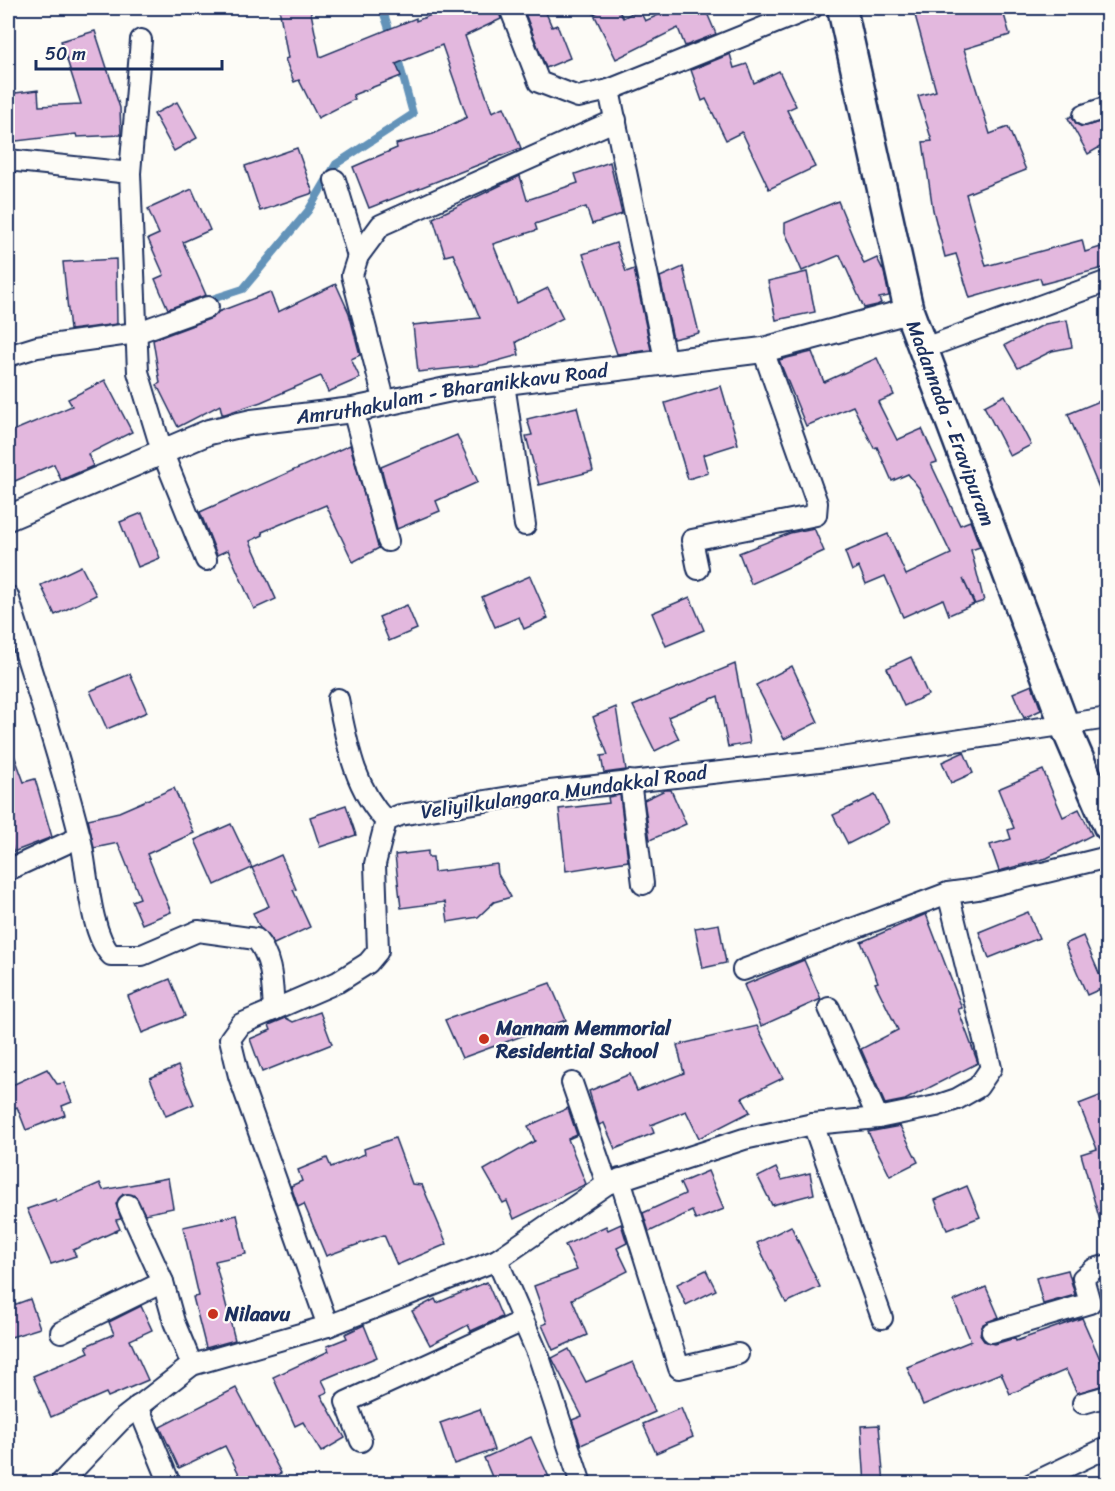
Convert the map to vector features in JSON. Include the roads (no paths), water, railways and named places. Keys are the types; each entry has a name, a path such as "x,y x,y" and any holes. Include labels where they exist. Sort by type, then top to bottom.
{"main road":[{"name":"Madannada - Eravipuram","path":"842,8 909,311 1064,724 1107,826"}],"street":[{"path":"510,8 539,82 578,97 609,90 812,8"},
{"path":"141,40 130,172 138,372 162,451 206,561"},
{"path":"609,90 666,364"},
{"path":"1084,115 1107,107"},
{"path":"385,404 352,275 358,256 381,225 616,120"},
{"path":"8,160 130,172"},
{"path":"335,180 358,256"},
{"path":"922,348 1107,281"},
{"path":"8,356 37,347 136,333 208,307"},
{"name":"Amruthakulam - Bharanikkavu Road","path":"8,518 208,432 252,422 353,410 450,389 666,364 763,350 909,311"},
{"path":"698,569 692,540 816,515 817,503 763,350"},
{"path":"504,384 525,525"},
{"path":"353,410 388,541"},
{"path":"8,596 80,837 95,916 105,949 111,955 142,955 198,931 256,939 266,950 269,961 274,1010"},
{"path":"328,1326 239,1076 230,1039 241,1024 338,982 368,963 378,951 375,864 386,821 367,799 352,762 338,699"},
{"name":"Veliyilkulangara Mundakkal Road","path":"386,821 400,815 506,797 828,760 1107,718"},
{"path":"630,781 643,884"},
{"path":"8,870 80,837"},
{"path":"743,970 948,893 978,889 1107,858"},
{"path":"65,1481 120,1421 192,1365 328,1326 497,1260 613,1181 744,1138 813,1124 878,1118 957,1099 978,1087 991,1068 948,893"},
{"path":"829,1008 878,1118"},
{"path":"572,1083 613,1181 679,1368 738,1354"},
{"path":"813,1124 882,1318"},
{"path":"128,1205 163,1282 174,1322 192,1365"},
{"path":"497,1260 554,1398 581,1484"},
{"path":"992,1332 1090,1303 1083,1278 1094,1269 1107,1265"},
{"path":"61,1332 163,1282"},
{"path":"360,1441 346,1402 524,1321"},
{"path":"1083,1403 1107,1396"},
{"path":"138,1406 170,1484"},
{"path":"1031,1484 1107,1447"}],"waterway":[{"path":"382,8 392,38"},
{"path":"206,301 243,289 308,211 336,164 413,114 397,55"}],"place":[{"name":"Mannam Memmorial Residential School","path":"484,1039"},
{"name":"Nilaavu","path":"213,1314"}]}
